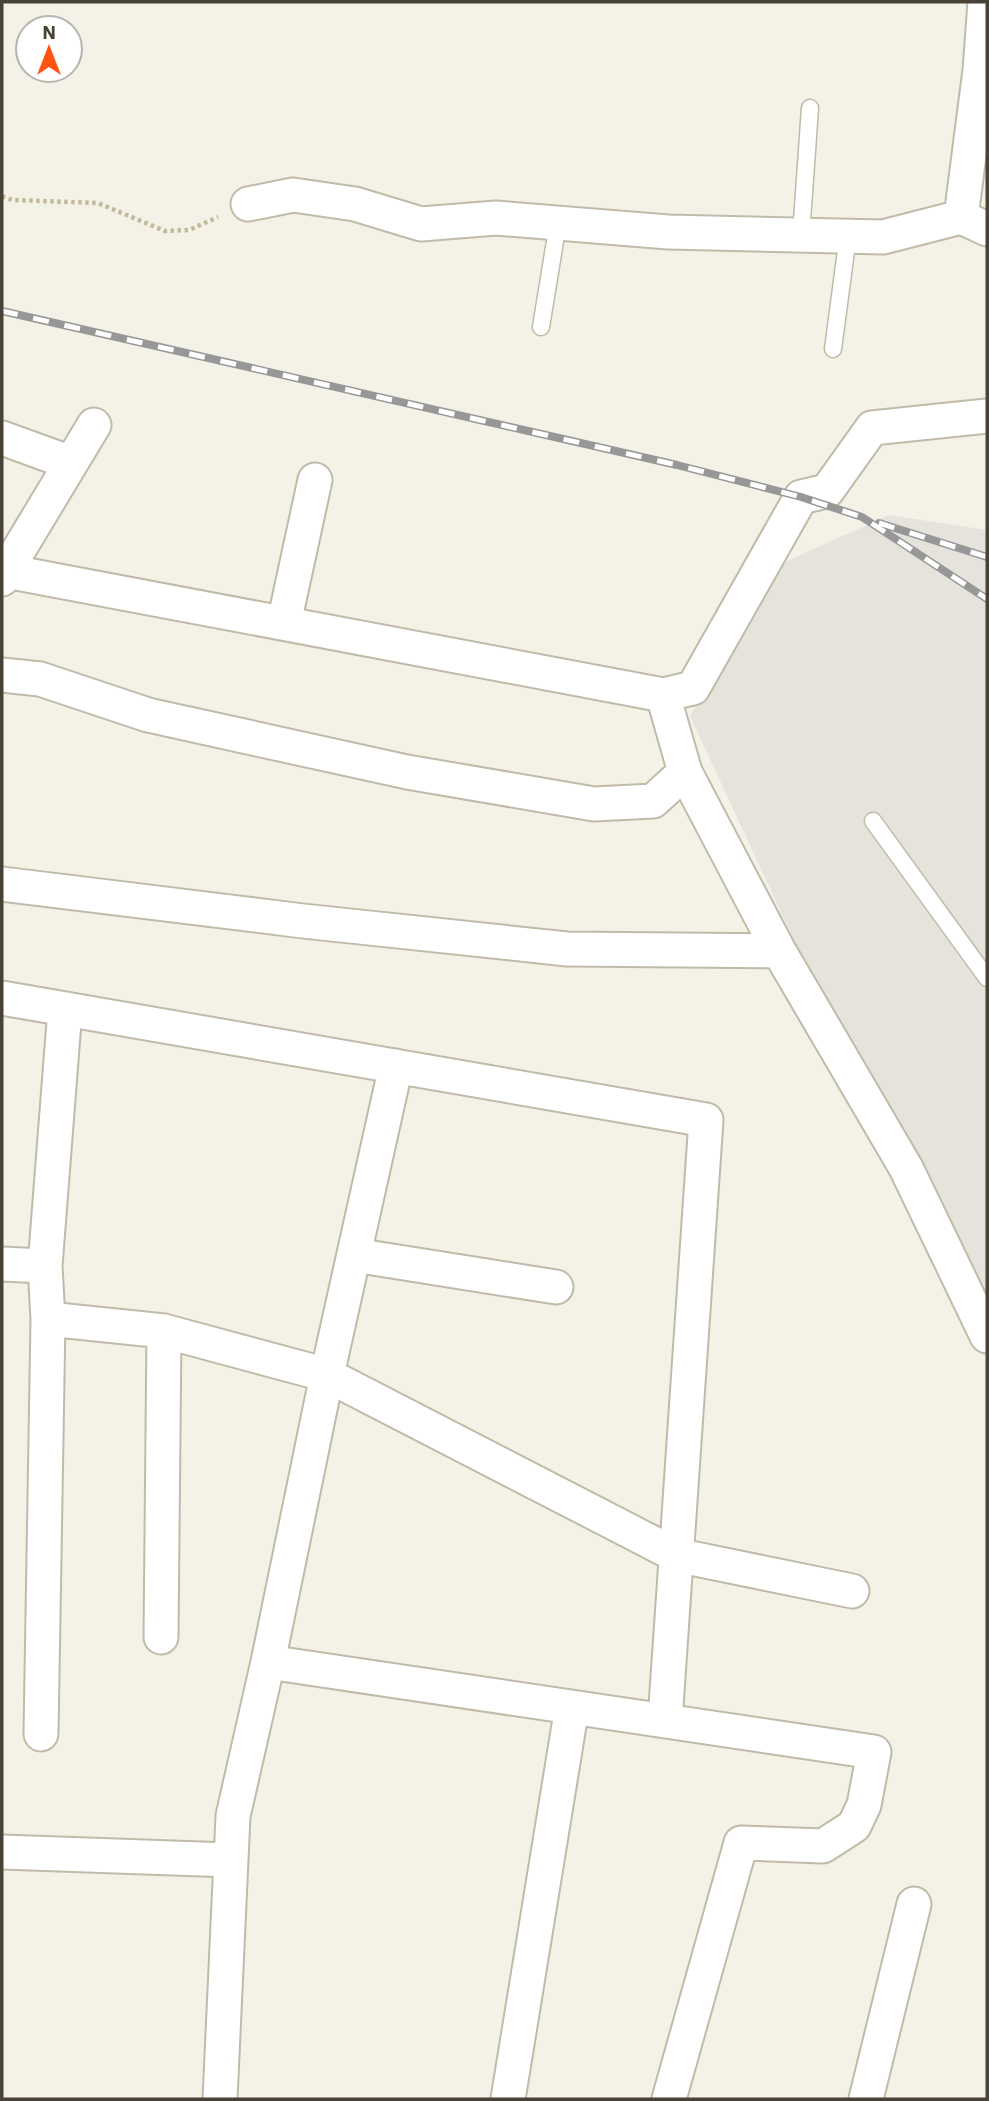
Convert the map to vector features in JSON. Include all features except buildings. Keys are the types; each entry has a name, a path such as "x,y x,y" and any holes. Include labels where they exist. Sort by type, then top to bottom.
{"street":[{"path":"248,204 293,195 355,204 421,224 496,218 668,232 883,237 974,223 985,2"},
{"path":"94,425 4,575 284,623 663,695 693,688 801,497 827,491 872,428 987,416"},
{"path":"2,438 71,464"},
{"path":"284,623 315,480"},
{"path":"2,675 40,679 148,715 379,766 594,804 653,801 685,772"},
{"path":"663,695 685,772 779,951 906,1168 987,1336"},
{"path":"2,884 567,949 779,951"},
{"path":"2,998 706,1120 665,1721"},
{"path":"41,1734 48,1319 45,1266 65,1009"},
{"path":"220,2099 233,1816 396,1066"},
{"path":"354,1255 556,1287"},
{"path":"2,1264 45,1266"},
{"path":"48,1319 164,1331 327,1375 676,1555 852,1591"},
{"path":"160,1637 164,1331"},
{"path":"268,1662 874,1752 864,1805 854,1826 822,1846 741,1843 669,2099"},
{"path":"508,2099 572,1707"},
{"path":"2,1852 230,1860"},
{"path":"866,2099 914,1904"}],"lane":[{"path":"801,235 810,108"},
{"path":"541,327 558,223"},
{"path":"833,349 848,236"},
{"path":"873,821 987,978"}],"path":[{"path":"2,196 12,200 98,203 165,231 189,230 248,204"}],"shaded area":[{"path":"889,515 987,530 987,1356 690,716 778,565"}],"railway":[{"path":"2,311 677,465 801,497 862,517 987,599"},
{"path":"879,523 987,557"}]}
